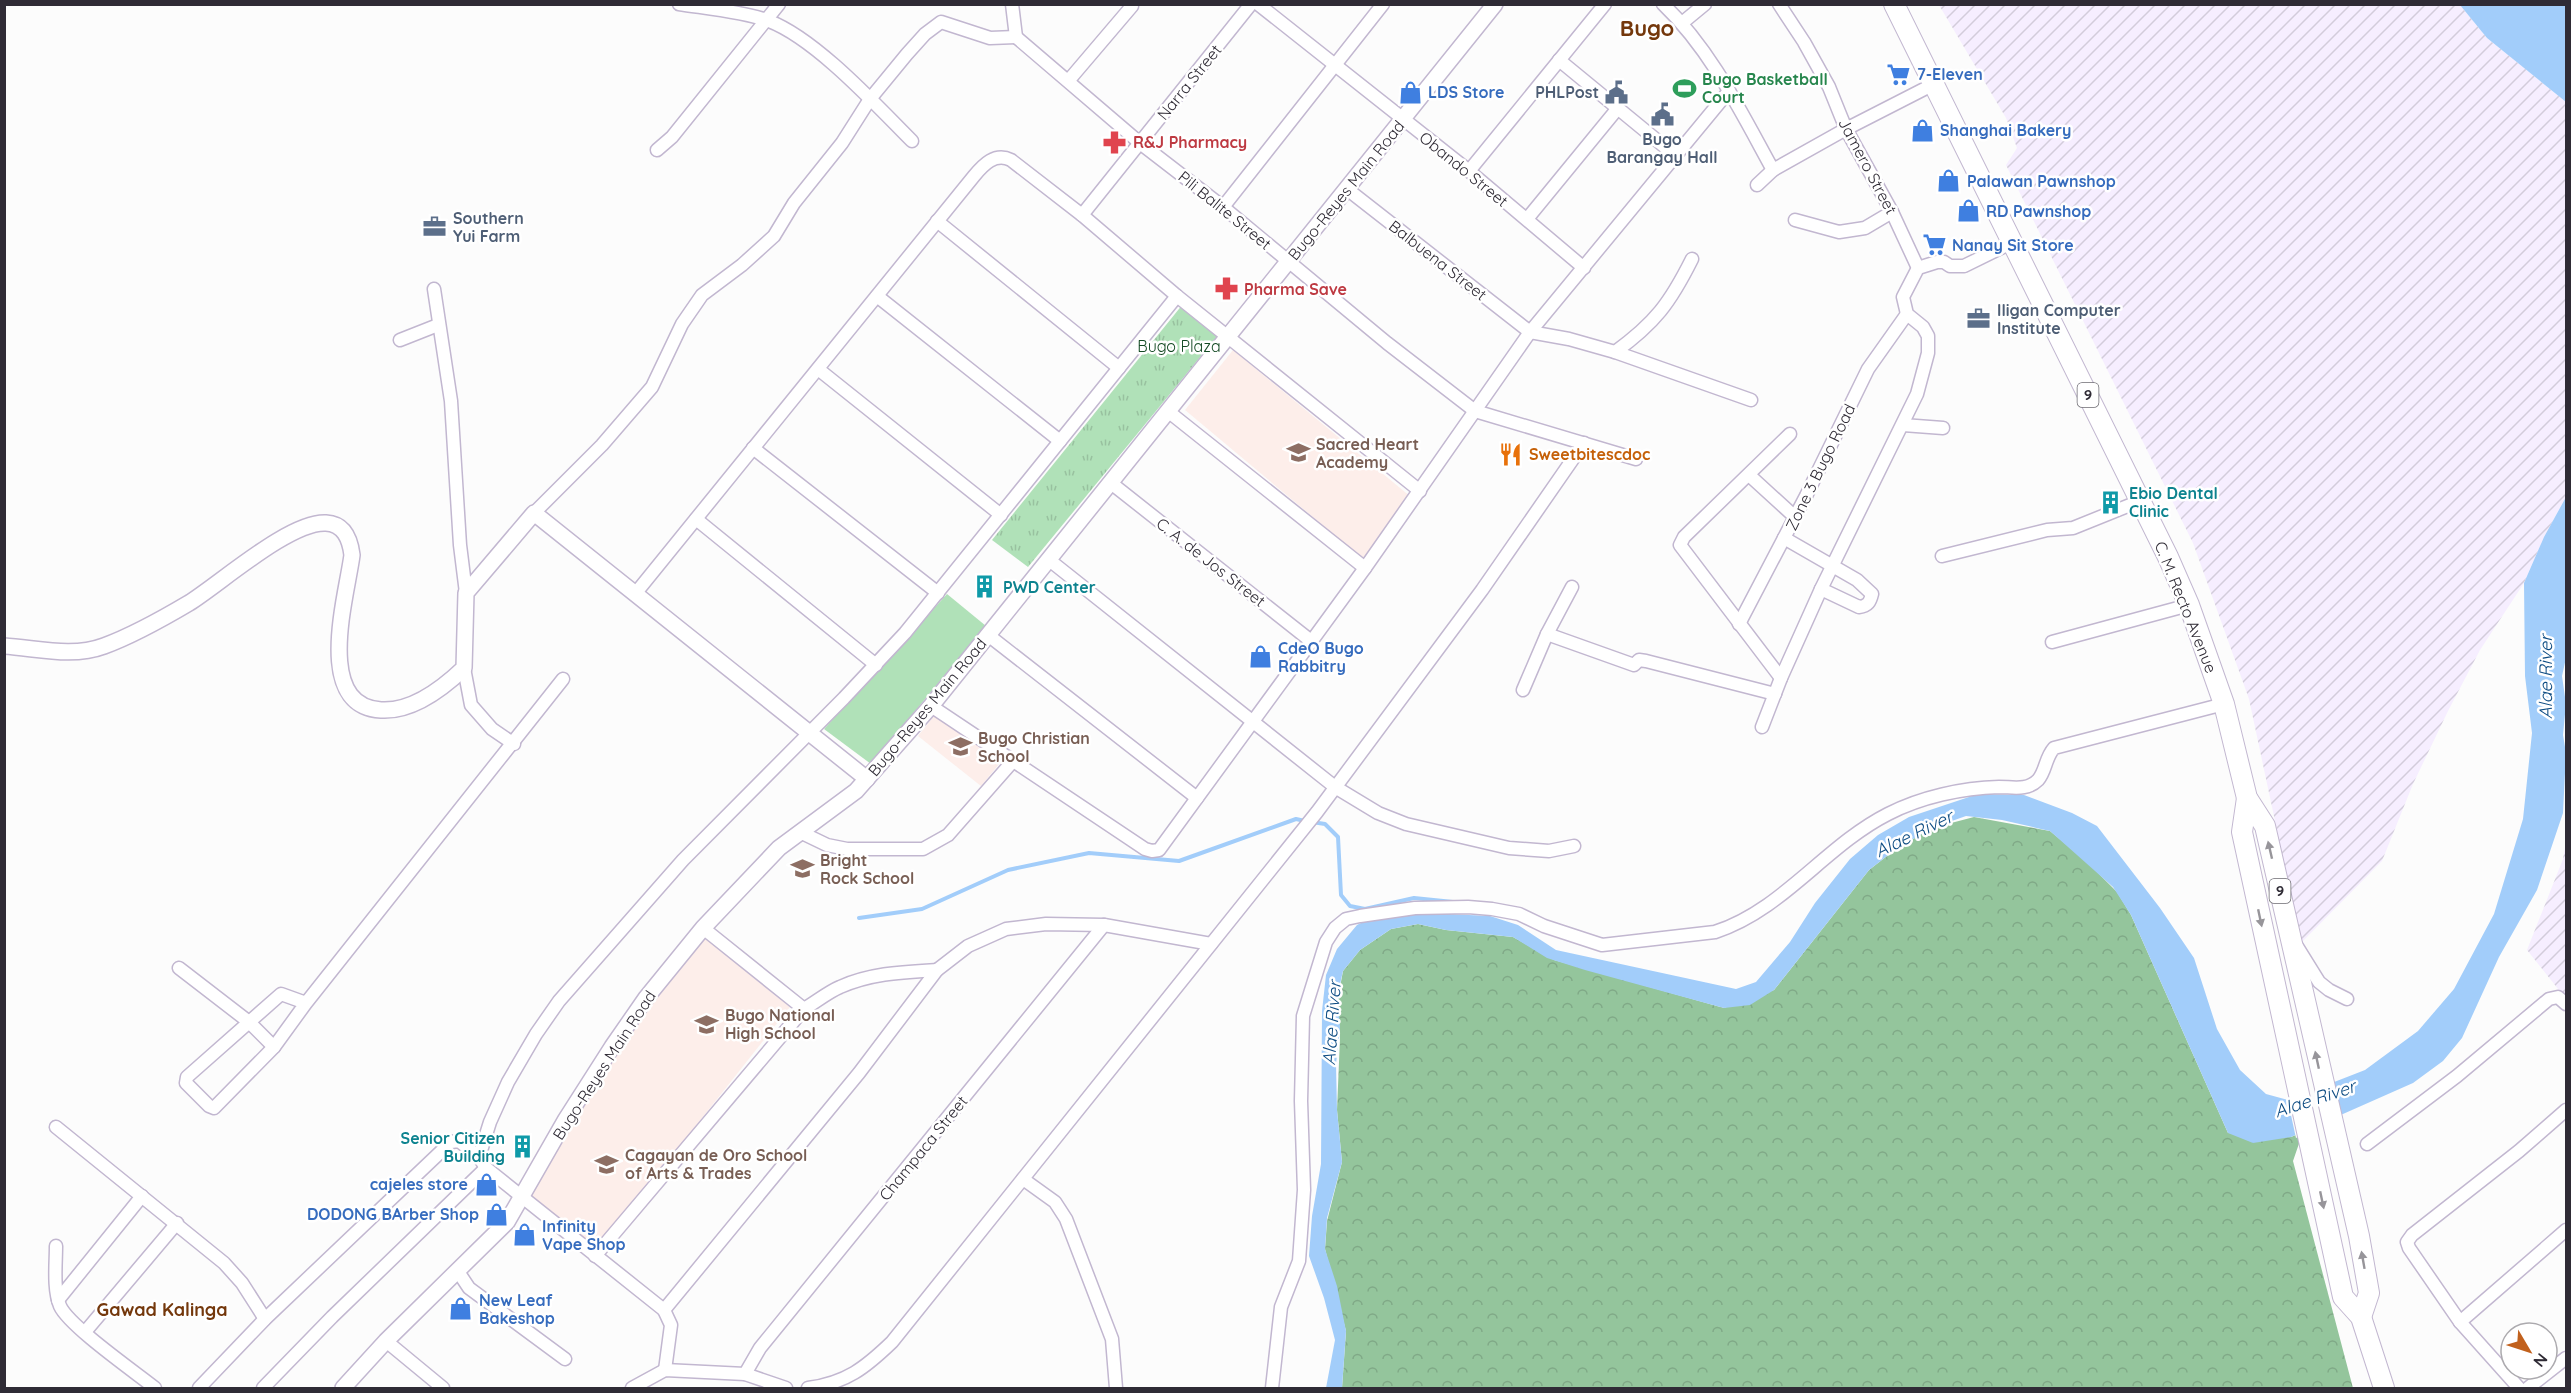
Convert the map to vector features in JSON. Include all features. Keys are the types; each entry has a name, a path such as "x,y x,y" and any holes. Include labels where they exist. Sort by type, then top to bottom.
{"highway":[{"name":"C. M. Recto Avenue","path":"1894,4 2189,604 2224,704 2247,798 2265,826 2334,1138 2359,1236 2369,1293 2361,1317 2343,1297 2276,994 2242,832 2247,798"},
{"name":"9","path":"2361,1317 2384,1389"}],"street":[{"path":"679,4 768,20 802,39 870,99 912,141"},
{"path":"657,150 672,138 779,4"},
{"name":"Narra Street","path":"1082,215 1251,4"},
{"name":"Obando Street","path":"1258,4 1469,171 1584,268"},
{"path":"1223,207 1383,4"},
{"name":"Bugo-Reyes Main Road","path":"343,1389 386,1341 502,1228 566,1119 646,998 703,928 756,871 800,832 840,805 867,779 931,706 1496,4"},
{"path":"1469,171 1605,4"},
{"path":"1663,4 1682,23 1729,91 1773,170"},
{"path":"1682,23 1705,4"},
{"name":"Jamero Street","path":"1779,4 1804,42 1829,87 1846,129 1892,212 1918,268"},
{"path":"466,593 534,513 602,445 652,387 682,324 702,295 742,265 774,236 794,203 842,143 870,99 907,54 941,22 990,39 1016,37 1011,5"},
{"path":"1069,80 1132,6"},
{"name":"Pili Balite Street","path":"1016,37 1140,143 1223,207 1387,343 1475,411 1636,459"},
{"path":"1559,60 1676,156"},
{"path":"1757,185 1773,170 1934,84"},
{"path":"931,706 1152,851 1159,850 1165,845 1252,721 1365,568 1530,332 1729,91"},
{"path":"1527,219 1618,108"},
{"path":"636,594 981,167 989,161 1005,157 1082,215 1177,296 1420,491"},
{"name":"Balbuena Street","path":"1347,189 1530,332"},
{"path":"1795,220 1839,232 1865,228 1892,212"},
{"path":"938,221 1119,368"},
{"path":"1762,727 1774,694 1832,566 1917,394 1928,344 1927,331 1907,314 1904,297 1918,268 1937,262 1944,262 1950,266 1964,266 2013,242"},
{"path":"1615,352 1641,334 1658,316 1676,292 1692,259"},
{"path":"434,289 451,400 460,545 466,593 464,668 471,705 492,729 514,744"},
{"path":"877,296 1060,441"},
{"path":"479,1156 490,1122 508,1082 536,1034 559,1001 683,860 876,665 938,593 1177,296"},
{"name":"Zone 3 Bugo Road","path":"1738,624 1795,517 1868,369 1907,314"},
{"path":"400,340 438,325"},
{"path":"1530,332 1569,339 1615,352 1751,400"},
{"path":"818,369 1001,515"},
{"path":"1169,412 1365,568"},
{"path":"1903,425 1943,428"},
{"path":"1781,678 1680,545 1684,537 1791,434"},
{"path":"808,1389 844,1381 868,1365 892,1342 1317,812 1482,590 1584,443"},
{"path":"753,448 938,593"},
{"path":"1749,475 1795,517"},
{"name":"C. A. de Jos Street","path":"1111,483 1311,641"},
{"path":"1942,555 2047,530 2073,528 2140,501"},
{"path":"534,513 867,779"},
{"path":"696,519 876,665"},
{"path":"4,646 73,652 102,647 137,632 190,602 298,530 313,524 326,523 337,526 346,534 352,555 339,640 343,682 351,697 365,707 394,711 441,689 464,668"},
{"path":"1784,538 1865,585 1872,594 1866,606 1852,606 1821,590"},
{"path":"1048,559 1335,787 1378,813 1406,824 1509,848 1549,851 1574,846"},
{"path":"1523,690 1546,634 1572,587"},
{"path":"2052,642 2189,604"},
{"path":"1546,634 1634,665 1639,660 1646,661 1774,694"},
{"path":"988,635 1197,798"},
{"path":"306,1002 281,994 186,1079 186,1083 209,1106 214,1108 274,1047 306,1002 514,744 563,679"},
{"path":"1272,1389 1281,1307 1299,1261 1304,1190 1301,1101 1303,1016 1326,942 1335,928 1346,919 1415,908 1492,909 1519,914 1544,926 1602,945 1715,932 1732,927 1762,911 1861,828 1890,813 1920,801 1953,793 1982,788 2027,788 2038,779 2046,756 2054,748 2224,704"},
{"path":"800,832 826,845 848,849 923,849 948,835 1013,761"},
{"path":"664,1310 859,1073 937,970 968,946 1006,930 1046,924 1104,925 1211,944"},
{"name":"Champaca Street","path":"744,1374 760,1348 1104,925"},
{"path":"703,928 804,1009"},
{"path":"2291,939 2303,954 2319,982 2347,999"},
{"path":"179,968 249,1022 274,1047"},
{"path":"595,1256 804,1009 839,987 869,977 895,972 937,970"},
{"path":"2367,1144 2457,1076 2549,999 2558,997 2566,1004"},
{"path":"2518,1389 2460,1322 2409,1248 2408,1242 2412,1235 2519,1151 2566,1110"},
{"path":"56,1127 224,1263 242,1282 265,1319"},
{"path":"199,1389 265,1319 451,1142 459,1141 479,1156 486,1168 664,1310 671,1325 665,1370"},
{"path":"263,1389 332,1317 486,1168"},
{"path":"1023,1179 1055,1202 1066,1219 1112,1339 1116,1389"},
{"path":"58,1300 142,1196"},
{"path":"85,1332 177,1223"},
{"path":"2460,1322 2566,1230"},
{"path":"56,1246 58,1300 66,1316 156,1389"},
{"path":"457,1270 469,1288 565,1359"},
{"path":"386,1341 443,1389"},
{"path":"2528,1389 2566,1358"},
{"path":"632,1389 665,1370 744,1374 786,1389"}],"shaded area":[{"path":"1939,5 2460,5 2487,38 2566,102 2566,497 2544,537 2524,583 2480,650 2448,711 2413,784 2382,861 2301,943 2249,699 2193,543 2006,165 2017,148 2006,118"},
{"name":"Sacred Heart Academy","path":"1233,350 1411,497 1363,559 1185,410"},
{"name":"Bugo Christian School","path":"937,712 1004,758 981,786 918,736"},
{"path":"2566,841 2566,999 2527,950 2563,859"},
{"path":"702,936 790,1007 596,1252 530,1196 617,1052"}],"green space":[{"name":"Bugo Plaza","path":"1183,304 1220,333 1028,567 992,540"},
{"path":"947,594 986,626 871,764 824,729"},
{"path":"1974,817 2050,831 2086,861 2117,892 2131,915 2228,1133 2291,1137 2303,1132 2293,1161 2353,1388 1342,1388 1346,1331 1325,1249 1327,1221 1342,1162 1337,1110 1340,1038 1338,998 1343,971 1360,950 1391,929 1418,924 1446,930 1513,937 1554,960 1724,1008 1774,990 1869,870 1896,849 1932,828"}],"water":[{"path":"2460,5 2566,5 2566,102 2487,38"},
{"name":"Alae River","path":"2566,497 2566,658 2562,676 2566,704 2563,735 2566,753 2563,813 2537,890 2499,957 2462,1038 2443,1061 2413,1083 2291,1137 2253,1143 2228,1133 2131,915 2113,887 2050,831 2002,820 1966,816 1932,828 1896,849 1869,870 1774,990 1750,1005 1724,1008 1585,970 1547,958 1513,937 1446,930 1418,924 1391,929 1360,950 1343,971 1338,993 1340,1029 1336,1064 1337,1110 1342,1162 1327,1218 1325,1249 1337,1286 1346,1331 1342,1388 1326,1388 1335,1340 1324,1298 1309,1256 1312,1216 1321,1164 1322,1011 1326,975 1337,949 1357,925 1384,911 1490,916 1518,925 1556,950 1736,989 1756,982 1790,942 1815,903 1850,859 1878,835 1909,817 1978,794 2024,795 2072,813 2097,826 2160,908 2194,958 2217,1029 2240,1070 2266,1094 2288,1100 2365,1070 2418,1031 2454,989 2494,914 2523,819 2532,733 2525,676 2524,583 2544,537"}],"pier":[{"path":"2333,1079 2341,1118 2296,1138 2287,1097"}],"waterway":[{"path":"859,918 922,909 1008,870 1089,853 1179,861 1296,819 1305,821"},
{"path":"1312,822 1325,824 1338,837 1341,895 1350,906 1365,909 1414,898 1453,902"}],"place":[{"name":"7-Eleven","path":"1899,74"},
{"name":"Bugo Basketball Court","path":"1684,88"},
{"name":"LDS Store","path":"1410,92"},
{"name":"PHLPost","path":"1617,92"},
{"name":"Bugo Barangay Hall","path":"1662,114"},
{"name":"Shanghai Bakery","path":"1922,130"},
{"name":"R&J Pharmacy","path":"1115,142"},
{"name":"Palawan Pawnshop","path":"1949,181"},
{"name":"RD Pawnshop","path":"1968,211"},
{"name":"Southern Yui Farm","path":"435,227"},
{"name":"Nanay Sit Store","path":"1934,245"},
{"name":"Pharma Save","path":"1226,289"},
{"name":"Iligan Computer Institute","path":"1979,319"},
{"name":"Sacred Heart Academy","path":"1298,453"},
{"name":"Sweetbitescdoc","path":"1511,454"},
{"name":"Ebio Dental Clinic","path":"2111,502"},
{"name":"PWD Center","path":"985,587"},
{"name":"CdeO Bugo Rabbitry","path":"1260,657"},
{"name":"Bugo Christian School","path":"960,747"},
{"name":"Bright Rock School","path":"802,869"},
{"name":"Bugo National High School","path":"707,1024"},
{"name":"Senior Citizen Building","path":"523,1147"},
{"name":"Cagayan de Oro School of Arts & Trades","path":"607,1164"},
{"name":"cajeles store","path":"486,1184"},
{"name":"DODONG BArber Shop","path":"497,1214"},
{"name":"Infinity Vape Shop","path":"524,1235"},
{"name":"New Leaf Bakeshop","path":"461,1309"}],"district":[{"name":"Bugo","path":"1647,28"},
{"name":"Gawad Kalinga","path":"162,1310"}]}
